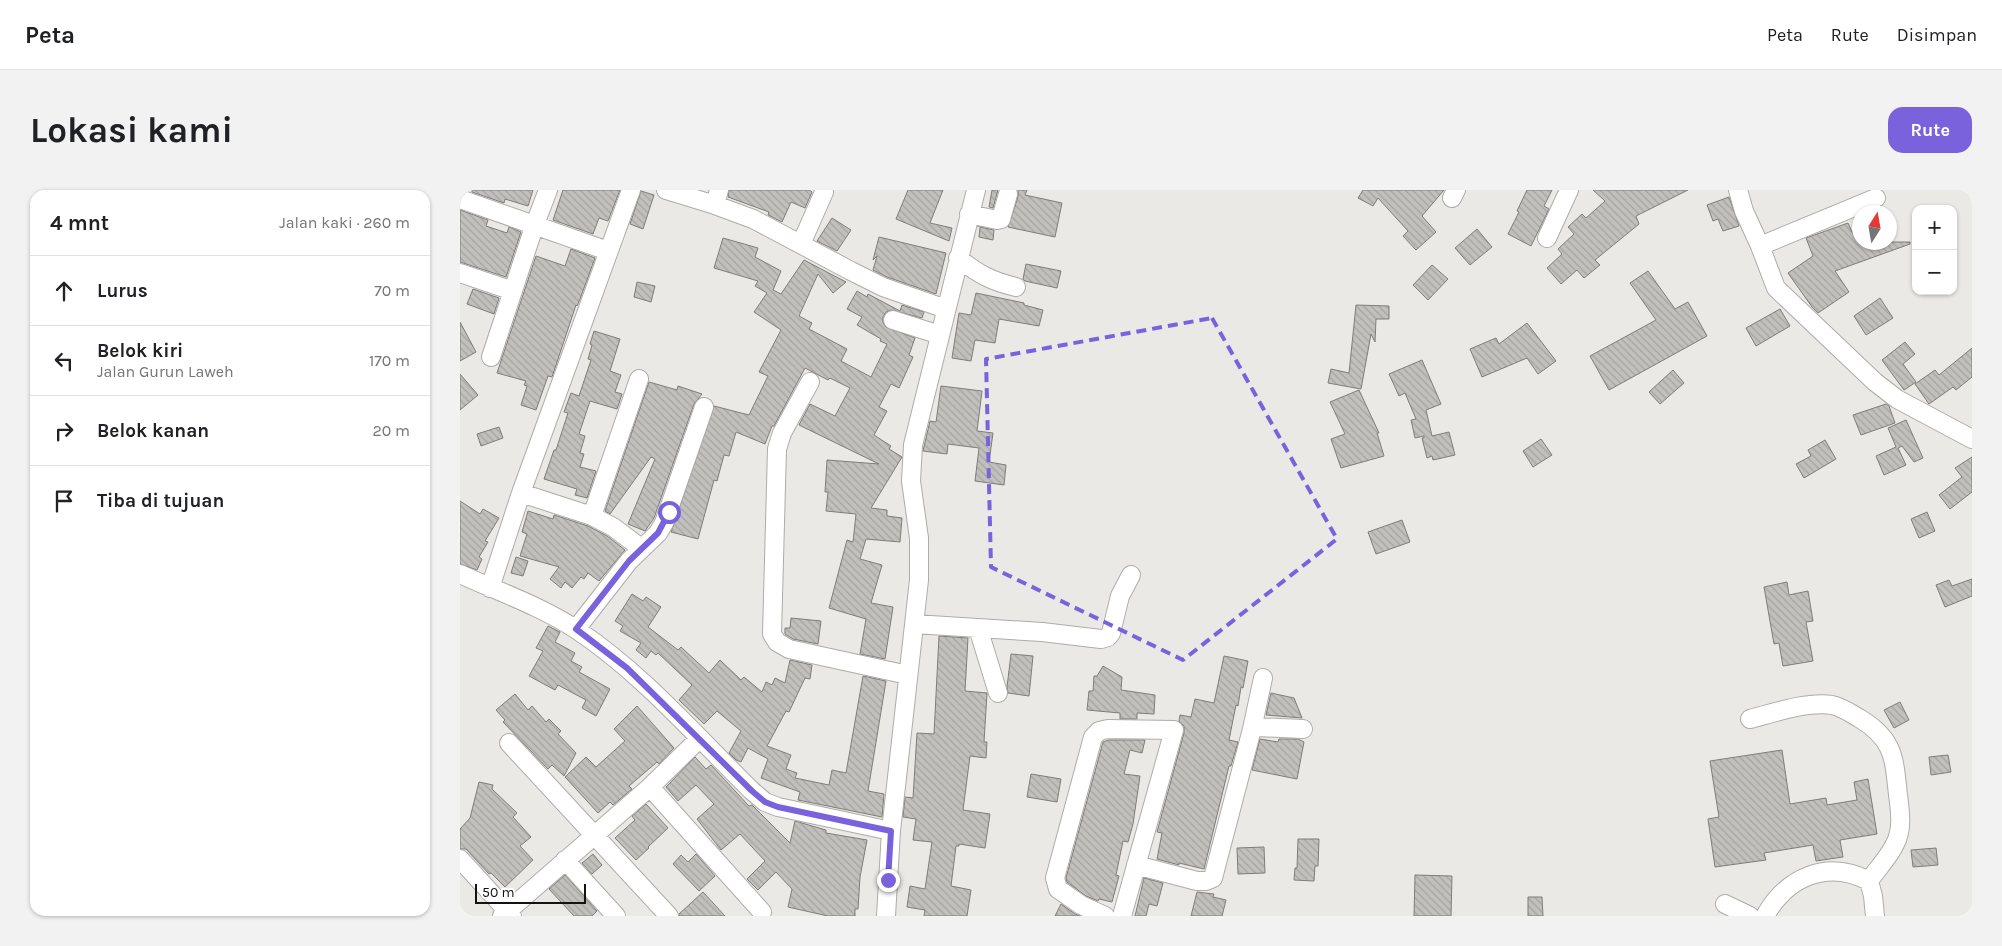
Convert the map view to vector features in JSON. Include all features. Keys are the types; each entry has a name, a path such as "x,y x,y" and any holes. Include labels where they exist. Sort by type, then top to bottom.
{"street":[{"path":"491,357 548,190"},
{"path":"490,588 521,493 631,190"},
{"path":"666,190 717,197 753,219 851,271 884,287 946,309"},
{"path":"886,916 891,831 919,580 918,538 910,465 912,445 976,190"},
{"path":"1547,238 1569,190"},
{"path":"1738,190 1744,211 1776,288 1875,382 1897,399 1972,439"},
{"path":"801,244 824,192"},
{"path":"969,214 1000,219 1008,194"},
{"path":"1760,246 1876,198"},
{"path":"460,199 535,224 608,252"},
{"path":"958,258 985,278 1016,287"},
{"path":"460,273 513,291"},
{"path":"893,320 940,335"},
{"path":"592,516 639,379"},
{"path":"810,382 782,433 778,449 772,634 777,642 789,649 908,675"},
{"path":"576,629 640,548 658,533 667,517 704,407"},
{"path":"521,493 592,516 613,527 640,548"},
{"path":"460,574 539,609 576,629 627,668 765,802 778,807 891,831"},
{"path":"914,624 1108,637 1111,633 1120,596 1131,575"},
{"path":"978,628 998,693"},
{"path":"1136,866 1197,881 1206,881 1213,878 1252,729 1263,678"},
{"path":"1750,719 1814,705 1830,705 1847,711 1861,719 1884,738 1893,755 1900,824 1895,844 1869,881"},
{"path":"1252,729 1257,727 1304,729"},
{"path":"1105,916 1081,905 1058,889 1055,878 1093,737 1099,731 1108,729 1174,730 1122,916"},
{"path":"460,859 507,914 565,860 650,787 699,738"},
{"path":"509,743 669,916"},
{"path":"650,787 762,912"},
{"path":"565,860 616,916"},
{"path":"1765,916 1770,906 1794,883 1808,875 1840,871 1855,874 1869,881 1874,896 1875,916"},
{"path":"1726,904 1750,916"}],"highlighted area":[{"path":"1212,318 1337,539 1183,660 991,567 986,359"}],"building":[{"path":"472,190 533,190 528,206 505,199 504,203 472,192"},
{"path":"563,190 620,190 608,221 599,218 593,234 553,220"},
{"path":"729,190 809,190 812,192 805,208 791,202 782,222 768,215 769,212 728,197"},
{"path":"908,190 943,190 930,223 952,228 949,241 896,219"},
{"path":"992,190 998,190 993,208 989,207"},
{"path":"1018,190 1027,190 1025,195 1062,203 1055,237 1008,227 1018,197"},
{"path":"1363,190 1444,190 1422,216 1436,232 1416,250 1403,236 1408,231 1378,198 1373,206 1358,198"},
{"path":"1527,190 1552,190 1544,206 1549,209 1531,246 1508,234"},
{"path":"1593,190 1688,190 1636,216 1639,224 1595,260 1600,265 1584,278 1577,270 1561,284 1547,268 1562,254 1558,249 1574,234 1568,227 1582,214 1586,218 1605,201"},
{"path":"641,191 654,195 643,229 630,224"},
{"path":"1729,197 1739,226 1723,231 1718,219 1713,221 1707,205"},
{"path":"460,210 488,220 486,226 507,233 509,227 521,232 506,277 460,262"},
{"path":"832,218 851,230 837,251 817,241"},
{"path":"1848,223 1852,232 1852,250 1893,250 1835,271 1849,292 1818,313 1788,273 1813,256 1806,238"},
{"path":"980,227 994,230 993,240 979,237"},
{"path":"1477,229 1492,247 1470,265 1455,248"},
{"path":"879,237 946,253 936,294 887,277 873,270 877,256 873,260"},
{"path":"723,238 758,248 755,257 781,271 773,290 781,294 804,260 846,282 833,293 818,274 799,316 812,323 809,329 847,349 841,361 871,377 887,344 857,325 862,317 847,309 857,291 867,297 868,294 900,311 902,305 924,312 922,318 891,310 886,312 883,317 883,323 886,327 915,338 909,355 913,357 899,388 891,384 879,407 887,411 874,435 891,446 889,449 902,457 871,508 887,510 887,516 902,518 900,542 866,539 860,559 882,565 871,603 893,607 885,659 860,654 866,619 829,608 847,540 853,542 856,514 826,511 828,492 825,492 827,460 879,464 799,425 810,404 835,416 850,388 830,378 828,380 805,368 774,426 772,426 765,444 736,432 729,456 724,455 717,481 714,480 698,539 671,532 714,406 749,415 768,376 759,372 781,330 754,312 767,293 755,286 758,281 714,268"},
{"path":"1897,242 1910,242 1910,244 1897,249"},
{"path":"571,249 595,258 576,305 552,377 548,376 536,410 521,405 527,386 524,385 526,381 497,373 536,256 565,266"},
{"path":"1026,264 1061,271 1057,288 1025,281 1023,279"},
{"path":"1432,265 1448,279 1428,300 1413,285"},
{"path":"1648,271 1675,309 1688,302 1707,336 1609,390 1590,356 1656,320 1630,283"},
{"path":"637,282 655,286 651,302 634,297"},
{"path":"473,289 499,298 494,314 467,304"},
{"path":"976,293 1024,303 1024,305 1043,310 1039,326 999,319 995,343 975,340 971,361 952,358 959,313 971,315"},
{"path":"1880,298 1893,318 1866,335 1854,316"},
{"path":"1356,305 1389,306 1389,319 1376,319 1375,342 1371,334 1361,389 1328,383 1331,369 1349,373"},
{"path":"1780,309 1790,326 1756,346 1746,328"},
{"path":"460,322 476,352 460,361"},
{"path":"1527,323 1556,361 1538,374 1527,358 1482,377 1470,349 1496,338 1499,344"},
{"path":"594,331 620,339 610,371 621,375 615,392 622,394 617,409 590,401 579,434 585,436 580,453 584,454 580,467 596,471 587,498 575,495 577,489 544,479 568,413 564,412 571,393 579,396 591,360 588,359"},
{"path":"1905,342 1915,354 1903,364 1916,382 1904,390 1882,360"},
{"path":"1972,348 1972,377 1956,390 1953,387 1929,404 1915,384 1935,370 1939,375"},
{"path":"1422,360 1441,404 1426,410 1432,436 1449,432 1455,455 1433,460 1432,456 1427,458 1422,438 1424,436 1415,438 1411,420 1416,419 1405,393 1399,396 1389,374"},
{"path":"1673,370 1684,383 1660,404 1649,392"},
{"path":"460,374 478,395 460,410"},
{"path":"649,382 677,390 678,386 702,394 694,404 654,518 645,531 628,524 655,459 651,457 610,514 605,511"},
{"path":"941,386 982,391 977,431 993,433 989,462 1006,465 1004,485 975,481 979,448 948,444 947,454 923,451 930,421 936,422"},
{"path":"1359,390 1379,433 1377,433 1384,456 1341,468 1331,439 1345,434 1330,402"},
{"path":"1886,404 1889,406 1895,423 1861,435 1853,415"},
{"path":"1906,420 1923,458 1914,462 1902,446 1898,448 1906,465 1884,475 1876,456 1896,447 1888,428"},
{"path":"499,427 503,438 481,446 477,434"},
{"path":"1541,439 1552,455 1533,467 1523,451"},
{"path":"1825,440 1836,459 1804,478 1796,464 1811,456 1808,450"},
{"path":"1972,457 1972,492 1950,509 1939,495 1962,477 1955,468"},
{"path":"460,501 480,514 483,509 499,518 485,541 488,542 479,557 482,559 477,570 460,564"},
{"path":"528,511 553,519 554,515 588,526 607,536 625,550 599,581 588,573 584,579 581,577 572,588 565,582 561,588 550,579 559,567 520,556 527,534 522,532"},
{"path":"1927,512 1935,531 1919,538 1911,519"},
{"path":"1402,520 1410,542 1376,554 1368,532"},
{"path":"516,557 528,561 523,576 511,573"},
{"path":"1972,579 1972,596 1945,607 1936,585 1949,580 1952,586"},
{"path":"1787,582 1789,595 1808,591 1813,621 1806,622 1813,661 1783,666 1779,643 1774,644 1764,587"},
{"path":"632,594 643,601 646,597 661,607 648,627 678,650 681,647 709,673 720,660 741,680 744,677 762,692 766,682 772,685 775,678 785,683 790,660 812,665 810,679 805,678 789,712 786,711 767,746 791,755 786,769 797,773 795,778 829,785 832,770 846,773 863,676 886,681 868,791 884,794 882,817 798,800 800,792 761,778 768,759 748,748 741,762 736,760 729,753 741,731 717,711 704,724 679,700 692,685 658,653 656,655 651,651 646,658 636,650 641,643 620,631 623,626 615,621"},
{"path":"791,618 821,621 818,644 793,639 785,634 785,628 790,628"},
{"path":"548,626 560,632 555,642 575,653 571,661 582,667 579,672 610,689 596,716 582,708 586,700 558,685 555,690 529,676 543,651 536,648"},
{"path":"939,636 968,638 965,691 987,693 984,742 987,742 986,758 970,756 963,810 990,814 985,848 959,844 959,846 956,846 951,886 971,890 967,916 924,916 925,910 907,907 910,886 925,889 932,842 913,840 916,819 903,817 905,797 913,798 917,733 934,734"},
{"path":"1011,654 1033,656 1029,696 1008,693"},
{"path":"1224,656 1248,661 1229,740 1238,742 1231,766 1229,766 1204,869 1157,859 1162,833 1157,832 1184,733 1184,726 1179,721 1180,715 1191,717 1195,699 1214,703"},
{"path":"1103,666 1122,677 1121,690 1155,695 1154,714 1137,713 1137,719 1120,719 1120,713 1087,710 1089,691 1093,691 1094,676 1097,676"},
{"path":"1271,693 1294,698 1302,718 1266,715"},
{"path":"515,694 528,710 532,706 546,722 549,719 561,731 558,734 576,753 564,776 552,765 548,769 503,722 505,720 496,710"},
{"path":"1900,702 1909,720 1894,728 1884,710"},
{"path":"637,706 674,748 659,764 657,762 629,786 632,789 613,805 610,802 598,813 565,777 586,757 596,767 625,741 614,729"},
{"path":"1260,739 1278,742 1279,739 1298,739 1304,742 1297,779 1252,770"},
{"path":"1109,740 1145,740 1142,753 1130,750 1124,774 1140,776 1133,824 1128,842 1123,841 1116,875 1119,876 1112,902 1099,899 1098,901 1086,896 1067,882 1066,878 1103,742"},
{"path":"1782,750 1790,804 1826,798 1827,805 1857,800 1854,782 1868,779 1877,834 1840,840 1843,857 1816,861 1813,845 1764,853 1766,860 1715,867 1708,819 1719,817 1710,761"},
{"path":"1948,755 1951,772 1931,775 1929,757"},
{"path":"695,757 706,769 711,765 749,806 752,805 790,843 795,821 826,830 826,833 867,840 860,877 858,909 855,909 855,916 828,916 788,907 792,889 776,872 758,890 747,879 765,861 740,834 721,850 697,819 714,804 696,785 678,801 666,787"},
{"path":"1031,774 1061,779 1057,802 1027,797"},
{"path":"479,782 493,785 492,789 517,813 513,817 531,837 520,846 533,860 505,887 491,873 489,874 466,849 460,849 460,829 470,818"},
{"path":"646,804 668,828 636,860 615,838 635,820 632,816"},
{"path":"1298,839 1319,839 1318,866 1315,866 1314,881 1294,880 1295,868 1297,868"},
{"path":"1264,847 1265,873 1238,874 1237,848"},
{"path":"1936,848 1938,865 1913,867 1911,850"},
{"path":"593,854 602,865 592,874 582,863"},
{"path":"696,854 715,876 699,891 673,864 681,855 688,862"},
{"path":"565,875 597,911 592,916 574,916 549,889"},
{"path":"1415,875 1452,876 1451,916 1414,916"},
{"path":"1144,878 1163,883 1157,906 1149,904 1146,916 1135,916"},
{"path":"703,892 725,916 679,916 679,914"},
{"path":"1197,892 1214,894 1213,897 1226,900 1222,916 1191,916"},
{"path":"1528,897 1542,897 1543,916 1528,916"},
{"path":"1061,904 1075,914 1080,916 1055,916"}],"route":[{"path":"669,512 658,533 650,542 640,548 576,629 627,668 765,802 778,807 891,831 888,880"}]}
